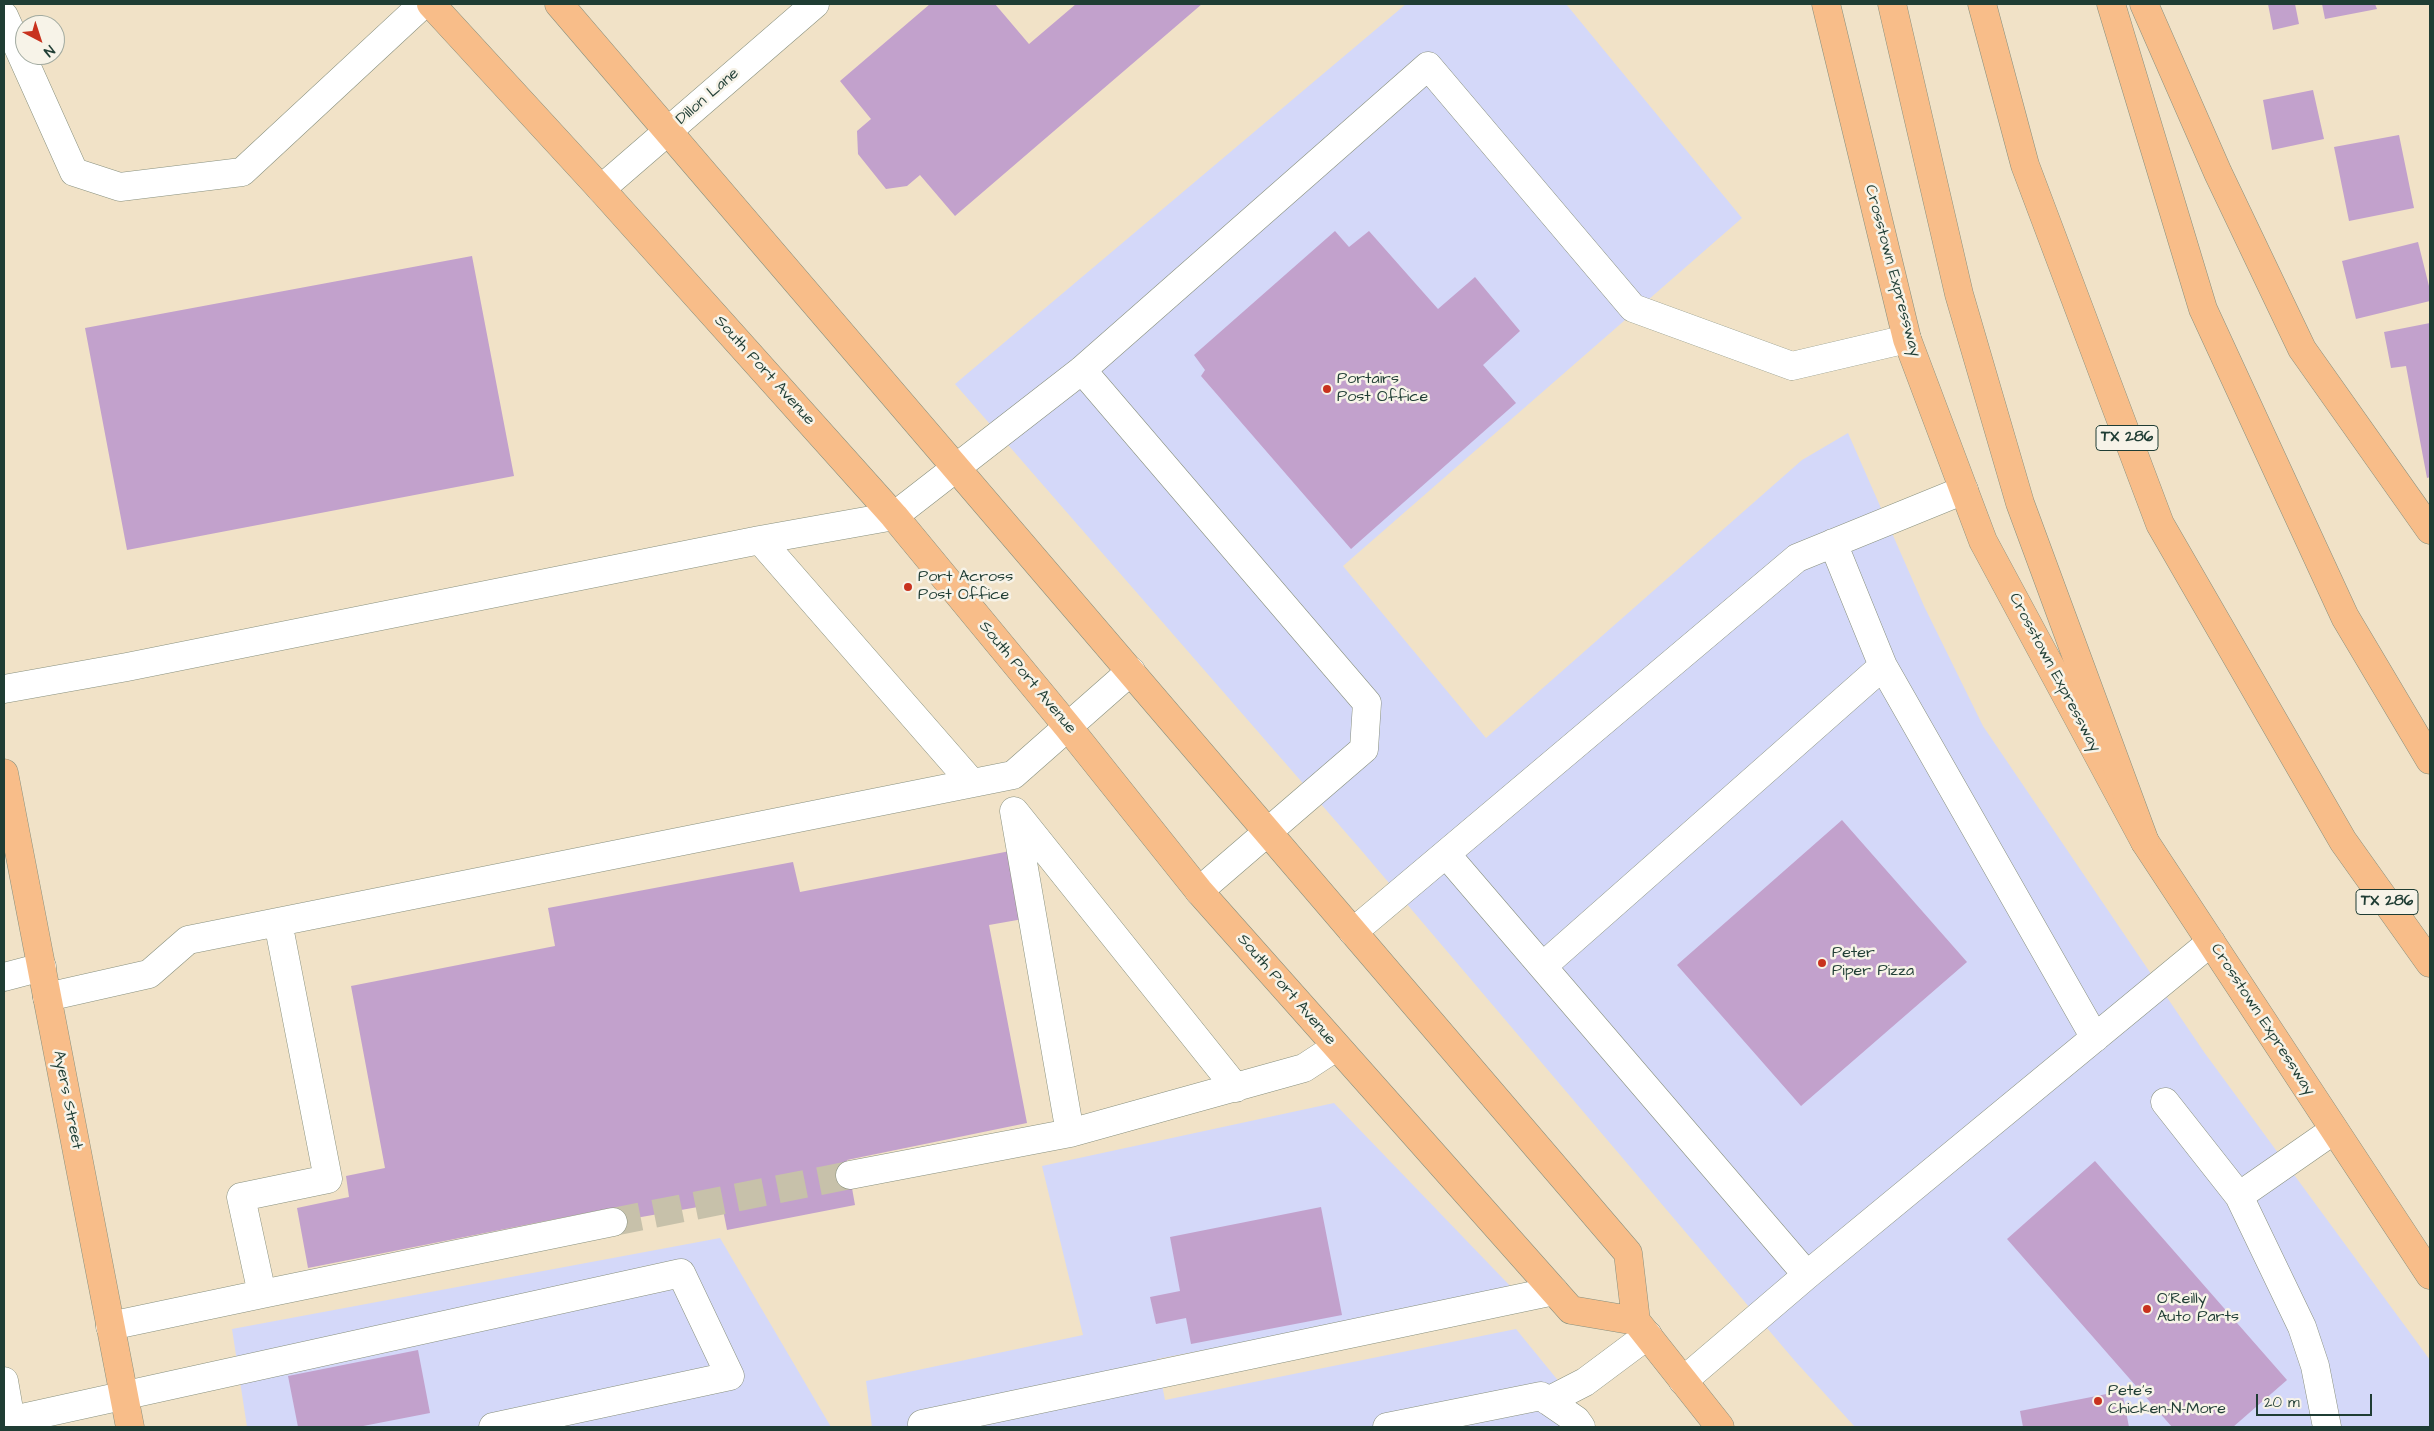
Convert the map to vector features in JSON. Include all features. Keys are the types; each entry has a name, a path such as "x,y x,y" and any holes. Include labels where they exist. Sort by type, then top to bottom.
{"main road":[{"name":"South Port Avenue","path":"431,4 601,189 894,516 1068,727 1199,891 1571,1310 1642,1328"},
{"path":"559,4 1628,1253 1642,1328 1720,1427"},
{"name":"Crosstown Expressway","path":"1826,4 1907,339 1983,541 2145,842 2430,1276"},
{"path":"1892,4 1958,294 2020,503 2145,842"},
{"name":"TX 286","path":"1982,4 2025,165 2160,524 2343,841 2430,963"},
{"path":"2111,4 2203,309 2345,617 2430,760"},
{"path":"2144,4 2218,173 2302,350 2430,530"},
{"name":"Ayers Street","path":"4,773 130,1427"}],"street":[{"path":"4,16 74,172 120,186 242,172 423,4"},
{"name":"Dillon Lane","path":"601,189 815,4"},
{"path":"4,689 127,667 760,540 894,516 1082,370 1428,66 1633,308 1792,366 1907,339"},
{"path":"1082,370 1367,703 1364,749 1199,891"},
{"path":"1353,932 1797,558 1964,490"},
{"path":"760,540 980,782 1014,811 1236,1088"},
{"path":"1833,543 1883,666 2096,1038"},
{"path":"1543,966 1883,666"},
{"path":"47,997 149,974 188,940 1013,775 1131,671"},
{"path":"1014,811 1070,1132"},
{"path":"1446,854 1807,1275"},
{"path":"262,1294 241,1198 328,1179 278,922"},
{"path":"1683,1381 1807,1275 2211,942"},
{"path":"4,978 42,968"},
{"path":"850,1175 1070,1132 1236,1088 1304,1068 1336,1046"},
{"path":"2165,1102 2239,1196 2302,1327 2315,1366 2327,1427"},
{"path":"2239,1196 2334,1130"},
{"path":"110,1326 614,1222"},
{"path":"4,1381 9,1423 124,1395 681,1273 730,1376 493,1427"},
{"path":"923,1427 922,1424 1554,1291"},
{"path":"1548,1401 1585,1382 1642,1328"},
{"path":"1387,1427 1540,1396 1576,1420 1581,1427"}],"shaded area":[{"path":"1406,4 1566,4 1742,218 1343,566 1486,738 1802,460 1848,433 1924,606 1983,726 2204,1052 2430,1360 2429,1427 1855,1427 1795,1361 1361,850 955,384"},
{"path":"1334,1103 1515,1291 1157,1359 1165,1400 1516,1329 1596,1427 872,1427 866,1381 1083,1335 1042,1166"},
{"path":"720,1238 831,1427 247,1427 232,1329"}],"building":[{"path":"930,4 995,4 1029,44 1076,4 1202,4 955,216 920,175 907,186 886,189 858,154 857,131 871,119 840,81"},
{"path":"2268,4 2295,4 2299,24 2273,30"},
{"path":"2322,4 2375,4 2377,9 2325,19"},
{"path":"2313,90 2324,139 2272,150 2263,100"},
{"path":"2399,135 2414,208 2349,221 2334,147"},
{"path":"1335,231 1349,247 1369,231 1438,309 1475,277 1520,331 1483,365 1516,403 1351,549 1201,376 1205,370 1194,355"},
{"path":"2418,242 2430,290 2430,301 2356,319 2342,261"},
{"path":"472,256 514,476 127,550 85,328"},
{"path":"2430,323 2430,477 2427,478 2406,366 2391,368 2384,332"},
{"name":"Peter Piper Pizza","path":"1842,820 1967,962 1801,1106 1677,965"},
{"path":"1010,851 1023,919 989,925 1027,1123 847,1160 855,1205 727,1230 723,1210 700,1214 698,1207 613,1222 611,1208 308,1268 297,1208 349,1197 346,1176 385,1168 351,986 555,946 548,908 793,862 800,892"},
{"name":"O'Reilly Auto Parts","path":"2095,1161 2287,1380 2233,1427 2172,1427 2007,1239"},
{"path":"1321,1207 1342,1315 1191,1344 1186,1318 1156,1324 1150,1297 1180,1291 1170,1237"},
{"path":"418,1350 430,1413 358,1427 298,1427 288,1376"},
{"name":"Pete's Chicken-N-More","path":"2122,1391 2129,1427 2023,1427 2020,1411"}],"tunnel":[{"path":"613,1222 850,1175"}],"place":[{"name":"Portairs Post Office","path":"1327,389"},
{"name":"Port Across Post Office","path":"908,587"},
{"name":"Peter Piper Pizza","path":"1822,963"},
{"name":"O'Reilly Auto Parts","path":"2147,1309"},
{"name":"Pete's Chicken-N-More","path":"2098,1401"}]}
